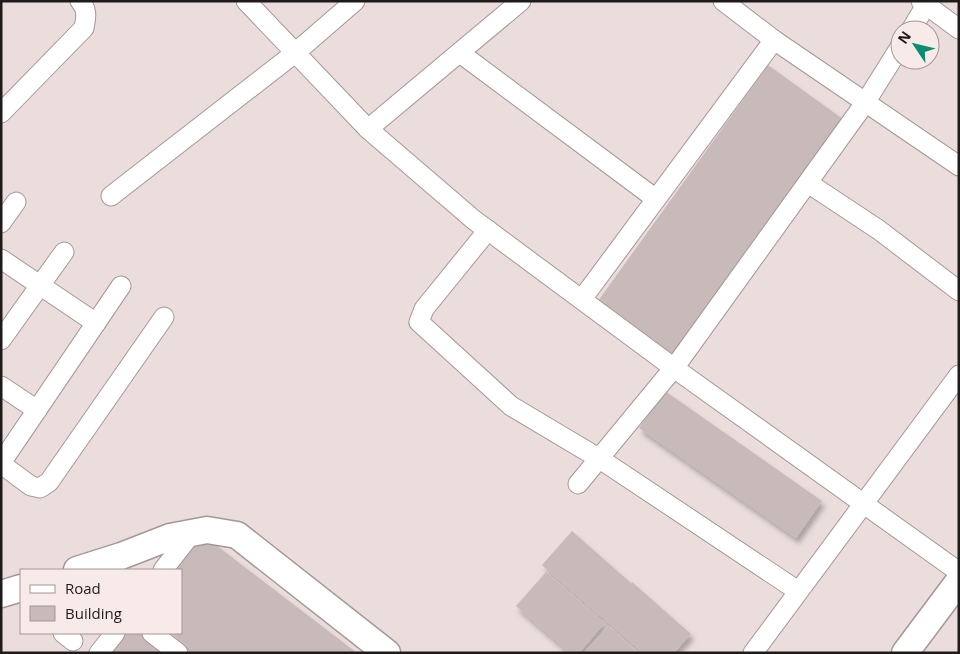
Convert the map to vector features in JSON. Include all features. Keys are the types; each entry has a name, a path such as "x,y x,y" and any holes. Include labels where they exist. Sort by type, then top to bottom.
{"street":[{"path":"1,113 84,28 87,15 85,7 80,1"},
{"path":"246,1 368,130 474,220 674,368 959,572"},
{"path":"112,196 295,53 355,1"},
{"path":"368,130 521,1"},
{"path":"723,1 774,40 959,166"},
{"path":"915,20 923,3 959,29"},
{"path":"582,299 774,40"},
{"path":"460,53 656,199"},
{"path":"578,484 674,368 865,103 890,63"},
{"path":"808,183 879,230 959,291"},
{"path":"1,223 16,202"},
{"path":"488,230 424,309 419,322 512,406 600,459 798,591"},
{"path":"1,340 64,252"},
{"path":"1,259 96,323"},
{"path":"121,286 1,463 31,486 40,488 49,482 164,317"},
{"path":"753,653 959,375"},
{"path":"1,386 37,410"},
{"path":"80,569 170,537 207,530 237,535 383,652"},
{"path":"164,569 192,533"},
{"path":"905,653 959,581"},
{"path":"922,653 959,603"},
{"path":"99,653 114,634"},
{"path":"153,634 178,653"}],"building":[{"path":"768,65 847,122 677,357 598,301"},
{"path":"665,391 822,501 796,538 639,428"},
{"path":"572,531 631,583 601,617 542,565"},
{"path":"203,535 357,653 196,653 171,634 182,634 182,569 177,569"},
{"path":"546,572 605,623 579,653 570,653 516,606"},
{"path":"632,582 691,634 674,653 643,653 602,617"},
{"path":"608,626 624,640 638,653 584,653"},
{"path":"123,634 147,634 171,653 108,653"}]}
